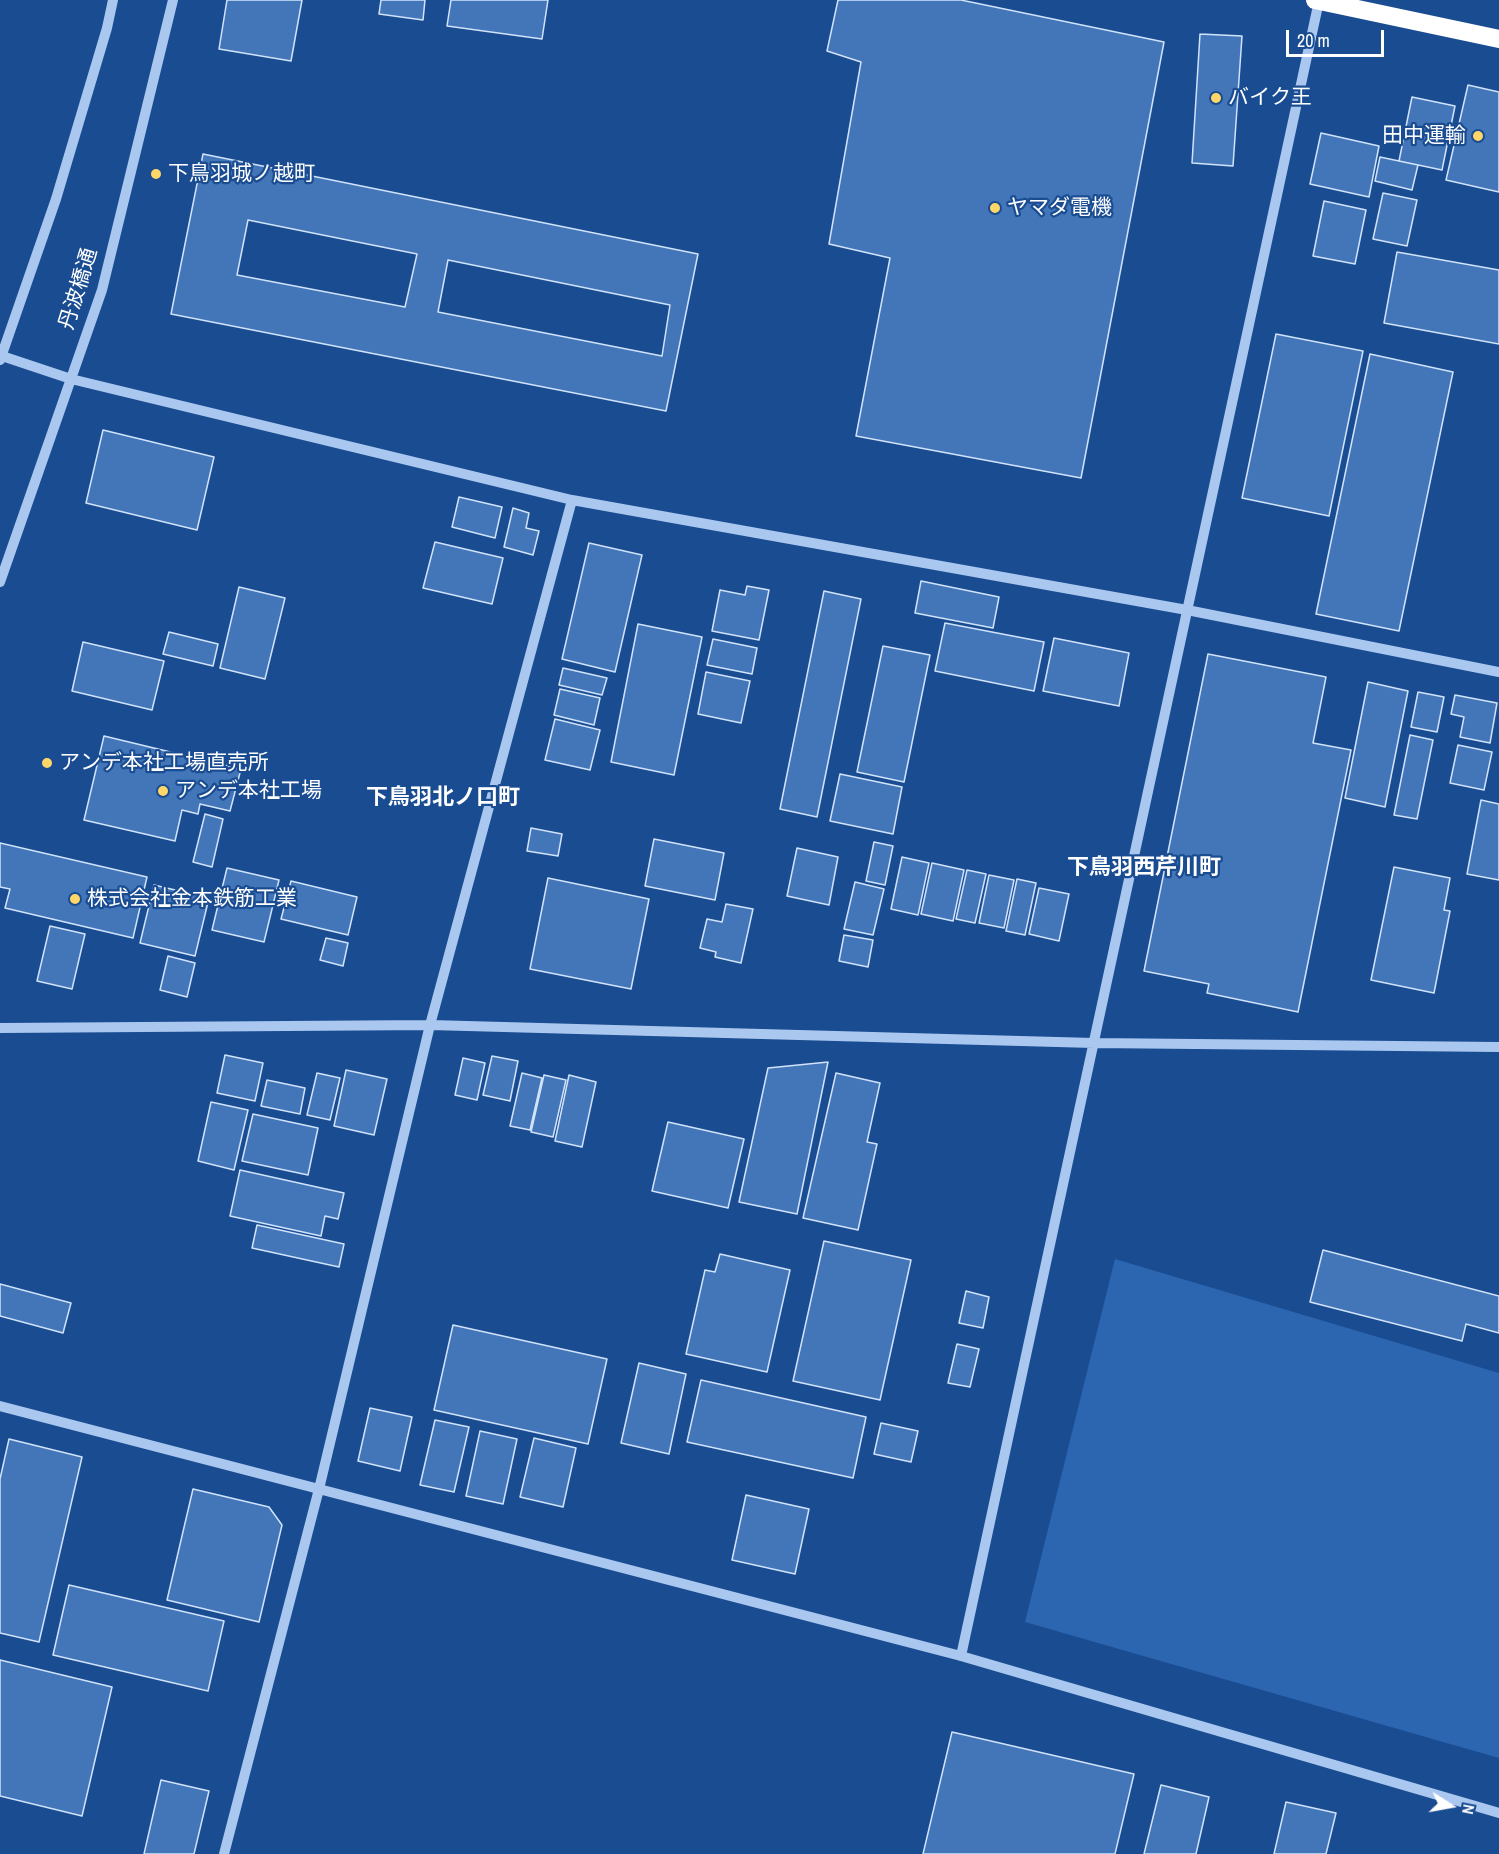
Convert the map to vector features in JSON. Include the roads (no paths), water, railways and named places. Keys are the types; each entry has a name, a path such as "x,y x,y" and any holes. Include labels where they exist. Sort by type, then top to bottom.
{"highway":[{"path":"1317,0 1499,39"}],"street":[{"path":"113,0 56,199 1,358 71,379 572,500 1187,610 1499,672"},
{"name":"丹波橋通","path":"0,582 3,563 102,290 173,0"},
{"path":"961,1656 1317,0"},
{"path":"224,1854 319,1489 430,1025 572,500"},
{"path":"0,1028 430,1025 1094,1043 1499,1047"},
{"path":"0,1406 961,1656 1499,1813"}],"place":[{"name":"バイク王","path":"1216,98"},
{"name":"田中運輸","path":"1478,136"},
{"name":"下鳥羽城ノ越町","path":"156,174"},
{"name":"ヤマダ電機","path":"995,208"},
{"name":"アンデ本社工場直売所","path":"47,763"},
{"name":"アンデ本社工場","path":"163,791"},
{"name":"株式会社金本鉄筋工業","path":"75,899"}],"district":[{"name":"下鳥羽北ノ口町","path":"443,798"},
{"name":"下鳥羽西芹川町","path":"1144,868"}]}
